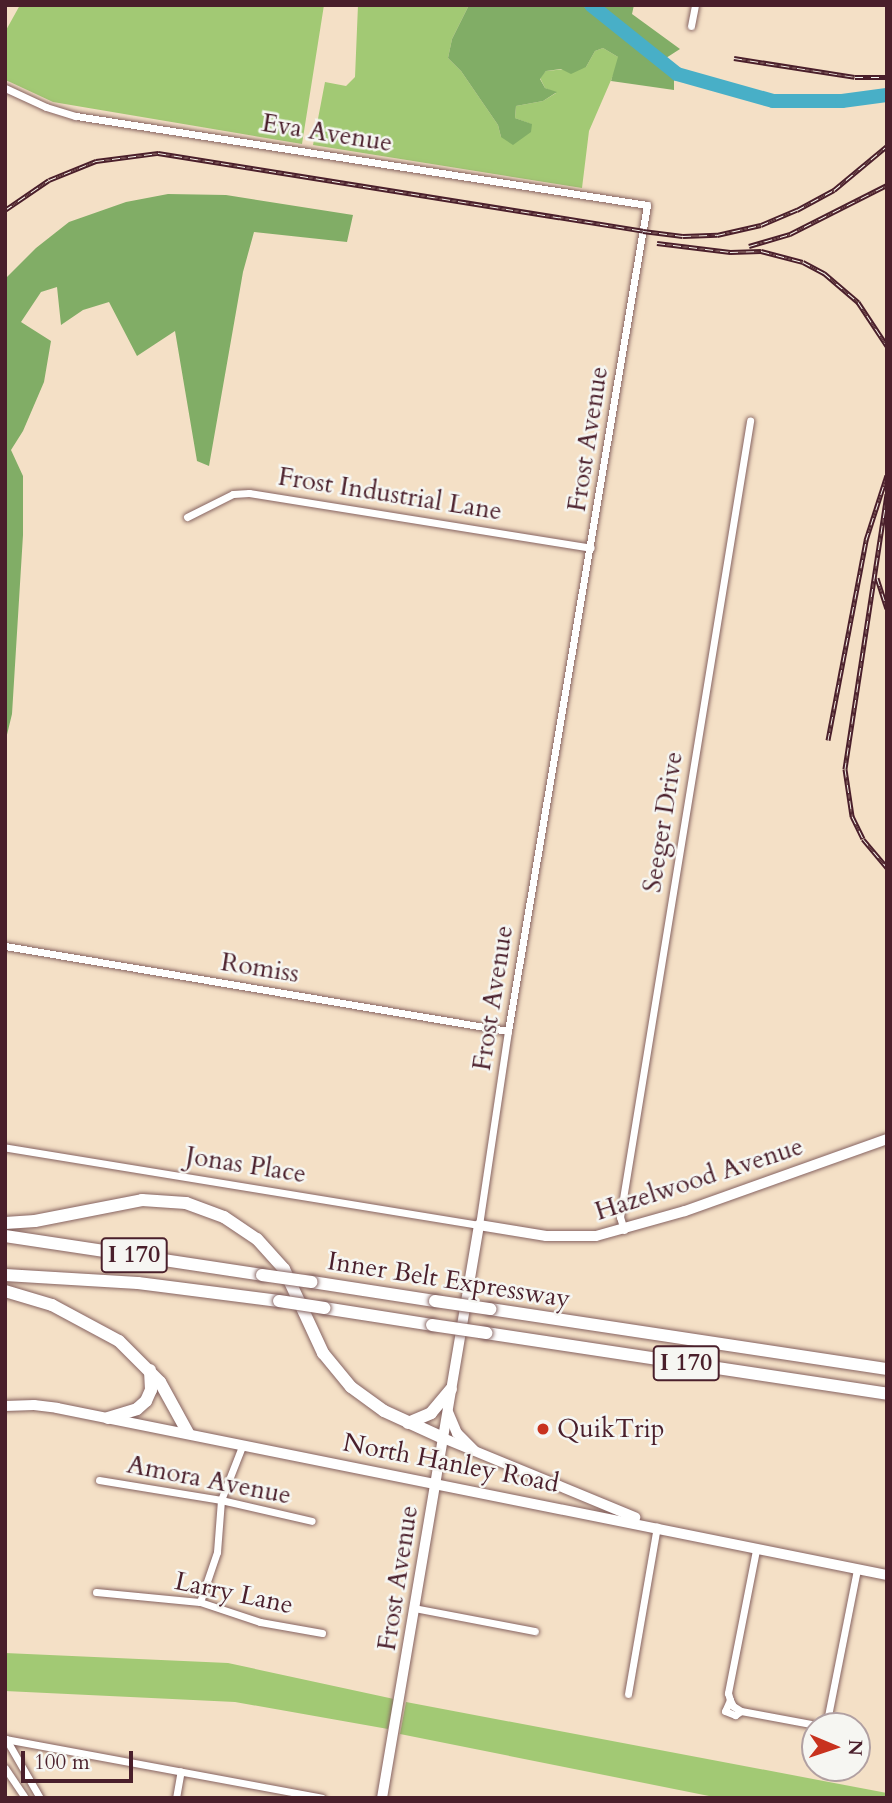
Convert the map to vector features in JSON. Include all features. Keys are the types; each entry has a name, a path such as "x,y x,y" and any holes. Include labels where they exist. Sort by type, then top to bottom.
{"highway":[{"path":"5,1223 142,1200 186,1203 223,1217 257,1239 284,1269 323,1353 341,1377 372,1404 443,1438"},
{"name":"Inner Belt Expressway","path":"5,1236 887,1369"},
{"name":"Inner Belt Expressway","path":"5,1275 138,1283 279,1301 887,1394"},
{"path":"5,1291 77,1316 119,1340 150,1369 188,1433"},
{"path":"108,1418 137,1409 146,1401 151,1390 150,1369"},
{"path":"408,1423 431,1413 451,1389"}],"main road":[{"name":"North Hanley Road","path":"5,1406 34,1405 188,1433 887,1575"},
{"path":"443,1438 657,1527"}],"street":[{"path":"691,26 695,5"},
{"name":"Eva Avenue","path":"5,88 46,107 76,116 647,205"},
{"name":"Frost Avenue","path":"382,1798 647,205"},
{"name":"Seeger Drive","path":"624,1230 620,1217 750,421"},
{"name":"Frost Industrial Lane","path":"187,517 233,494 249,493 591,548"},
{"name":"Romiss","path":"5,946 508,1031"},
{"name":"Hazelwood Avenue","path":"479,1225 573,1237 597,1236 624,1230 887,1139"},
{"name":"Jonas Place","path":"5,1147 479,1225"},
{"path":"447,1409 457,1433 476,1452"},
{"path":"200,1602 217,1552 221,1500 243,1444"},
{"name":"Amora Avenue","path":"99,1480 221,1500 312,1521"},
{"path":"628,1694 657,1527"},
{"path":"756,1550 728,1693 731,1703 741,1711 801,1722"},
{"path":"827,1712 857,1569"},
{"name":"Larry Lane","path":"96,1591 200,1602 260,1622 322,1633"},
{"path":"414,1608 535,1631"},
{"path":"5,1739 323,1798"},
{"path":"5,1739 40,1798"},
{"path":"5,1768 25,1798"},
{"path":"176,1798 181,1771"}],"green space":[{"path":"20,5 324,5 302,144 53,102 5,80 5,32"},
{"path":"358,5 469,5 452,39 448,58 461,71 498,125 501,137 531,124 515,118 516,106 543,101 556,93 545,88 540,78 546,71 586,67 595,51 603,48 618,57 618,64 589,131 582,188 313,145 325,82 346,86 355,77"},
{"path":"469,5 582,5 674,78 674,90 611,81 618,57 603,48 595,51 586,67 571,74 561,69 546,71 540,79 545,88 557,92 543,101 516,106 515,118 532,124 531,132 513,145 501,137 498,125 461,71 448,58 452,39"},
{"path":"597,5 634,5 632,14 680,49 666,58"},
{"path":"168,194 226,195 353,215 347,242 254,232 243,272 209,466 197,461 175,331 137,356 109,302 83,310 61,325 57,287 41,292 21,322 51,341 44,382 23,431 11,450 23,476 23,535 12,714 5,743 5,279 36,248 69,222 126,202"},
{"path":"5,1653 228,1663 394,1699 388,1729 235,1702 5,1691"},
{"path":"406,1702 801,1777 801,1782 829,1782 887,1793 887,1798 719,1798 400,1734"}],"waterway":[{"path":"591,5 677,74 773,101 842,101 887,95"}],"railway":[{"path":"734,58 855,77 887,77"},
{"path":"5,210 49,180 96,161 158,153 643,231 683,236 717,235 761,225 797,210 834,190 887,146"},
{"path":"749,246 790,234 887,185"},
{"path":"657,243 730,252 761,251 803,262 824,273 858,302 887,346"},
{"path":"828,740 866,540 887,475"},
{"path":"887,494 845,769 852,816 863,839 887,868"},
{"path":"877,578 887,608"}],"place":[{"name":"QuikTrip","path":"543,1429"}]}
